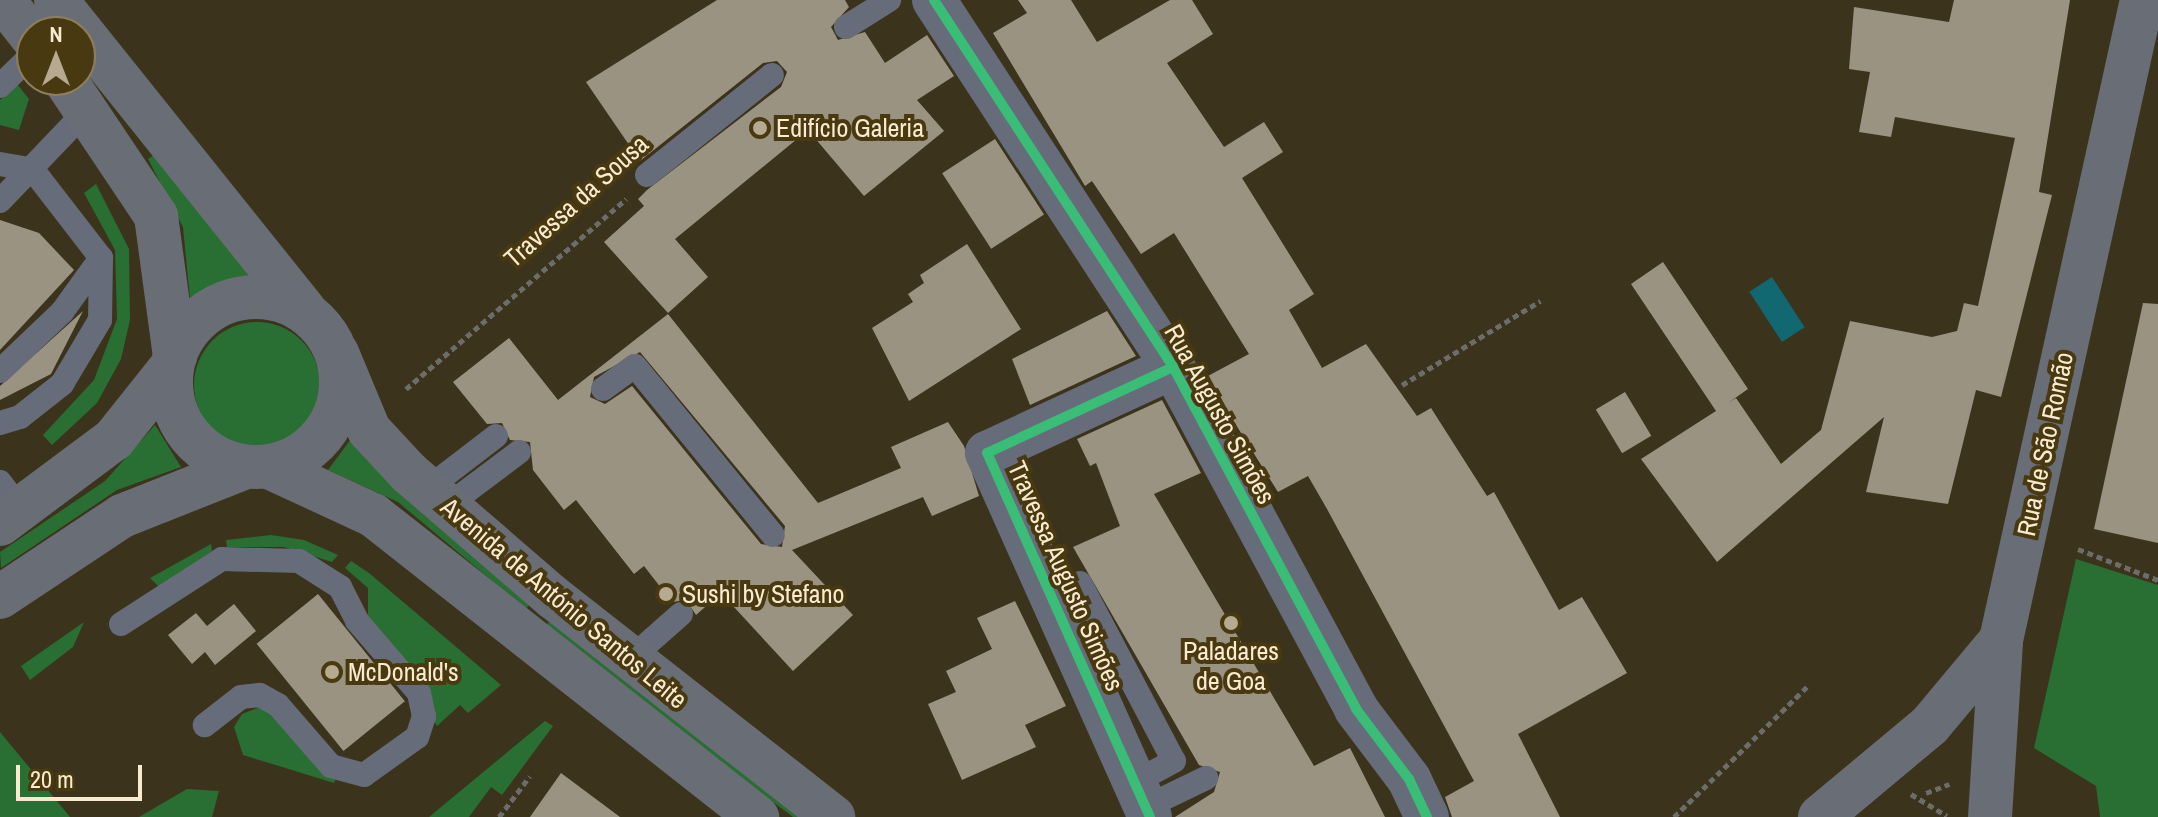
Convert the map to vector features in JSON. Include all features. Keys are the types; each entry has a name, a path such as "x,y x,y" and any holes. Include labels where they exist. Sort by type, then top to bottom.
{"main road":[{"path":"3,0 16,17"},
{"path":"0,597 122,516 258,467 300,456 334,419 342,387 337,353 309,314 56,0"},
{"name":"Rua de São Romão","path":"1820,817 1930,725 2001,640 2142,0"},
{"path":"77,96 156,216 174,362 172,398 184,427 206,451 258,467"},
{"path":"7,505 114,439 174,362 199,318 228,301 260,296 309,314"},
{"name":"Avenida de António Santos Leite","path":"337,353 369,430 437,497 630,659 833,817"},
{"name":"Avenida de António Santos Leite","path":"258,467 373,515 757,817"},
{"path":"1990,817 2001,640"}],"street":[{"name":"Rua Augusto Simões","path":"934,0 1173,367 1356,709 1409,779 1427,817"},
{"name":"Travessa Augusto Simões","path":"1144,802 987,453 1173,367"}],"lane":[{"path":"846,27 889,0"},
{"path":"0,86 16,70"},
{"name":"Travessa da Sousa","path":"647,175 772,75"},
{"path":"0,201 33,170 75,96"},
{"path":"0,164 33,170 101,258 100,320 62,384 20,417 0,423"},
{"path":"0,371 62,312 101,258"},
{"path":"603,389 635,366 773,535"},
{"path":"437,497 496,436"},
{"path":"437,497 519,452"},
{"path":"121,624 222,559 299,561 340,587 357,621 419,693 424,716 417,737 364,775 331,766 278,705 260,695 241,697 205,725"},
{"path":"1080,583 1174,761 1144,802"},
{"path":"630,659 681,614"},
{"path":"1144,802 1206,778"}],"path":[{"path":"1402,385 1540,301"},
{"path":"2078,549 2135,565 2158,580"},
{"path":"1674,817 1809,685"},
{"path":"499,817 530,776"},
{"path":"1922,800 1954,782"},
{"path":"1896,783 1948,817"}],"green space":[{"path":"16,85 16,96 29,99 19,130 0,125 0,100"},
{"path":"158,152 253,276 190,299 183,227 148,159"},
{"path":"96,184 129,249 130,320 121,359 97,403 52,445 43,435 94,380 117,319 115,250 84,193"},
{"path":"257,322 281,326 302,340 316,361 320,385 316,409 302,430 281,444 257,448 233,444 212,430 198,409 194,385 198,361 212,340 233,326"},
{"path":"155,425 181,467 117,490 1,568 0,552 105,481"},
{"path":"351,439 535,598 526,609 398,502 328,470"},
{"path":"271,535 304,540 338,555 332,562 284,547 227,547 226,540"},
{"path":"211,544 212,551 159,587 150,578"},
{"path":"2076,559 2158,585 2158,817 2100,817 2096,786 2034,748"},
{"path":"351,561 501,685 468,713 460,705 437,726 368,618 368,588 345,568"},
{"path":"555,616 813,817 793,817 670,725 546,625"},
{"path":"84,622 73,647 30,680 21,666"},
{"path":"262,706 336,778 334,783 243,755 234,727 242,714"},
{"path":"545,721 553,726 502,795 491,787 469,817 429,817"},
{"path":"0,732 24,761 70,817 0,817"},
{"path":"187,789 219,791 212,817 139,817"}],"water":[{"path":"1772,277 1805,327 1782,342 1749,292"}],"building":[{"path":"717,0 845,0 849,7 831,27 838,40 865,32 885,63 927,35 954,76 917,100 944,131 864,196 808,130 675,239 708,277 668,313 604,242 644,206 638,199 647,190 781,87 787,72 777,61 763,63 640,161 586,82"},
{"path":"1018,0 1071,0 1097,42 1170,0 1192,0 1213,34 1167,63 1224,147 1264,122 1283,152 1242,178 1314,294 1289,310 1322,368 1366,344 1417,416 1431,408 1487,496 1494,492 1559,610 1582,597 1627,673 1518,734 1560,817 1452,817 1445,797 1474,781 1327,509 1308,476 1278,492 1206,377 1249,354 1174,233 1141,254 1092,181 1085,186 993,33 1027,13"},
{"path":"1954,0 2070,0 2039,192 2052,195 2001,397 1976,390 1948,504 1866,492 1884,417 1717,562 1641,459 1716,411 1631,284 1663,262 1748,389 1728,403 1736,398 1781,464 1821,430 1850,321 1932,337 1957,331 1964,303 1978,306 2015,138 1895,117 1891,137 1859,132 1870,72 1849,69 1854,7 1949,22"},
{"path":"995,139 1044,214 991,249 942,173"},
{"path":"0,220 39,233 74,270 0,350"},
{"path":"967,244 1021,329 909,401 872,328 913,302 908,294 924,283 920,275"},
{"path":"2143,303 2158,304 2158,543 2094,529"},
{"path":"83,311 51,374 0,400 0,386"},
{"path":"1107,311 1136,356 1030,405 1012,359"},
{"path":"668,314 818,503 901,468 891,447 948,422 964,446 979,496 932,516 923,497 792,550 853,615 793,671 721,593 696,615 686,600 672,602 644,566 634,574 576,500 564,510 533,470 530,442 510,440 502,423 487,424 453,382 509,338 558,400","holes":["640,352 785,526 782,547 761,544 632,386 605,404 590,397 594,377"]},
{"path":"1625,392 1651,436 1622,453 1596,410"},
{"path":"1162,400 1201,473 1154,494 1314,766 1350,748 1385,817 1175,817 1214,792 1220,772 1199,765 1073,547 1120,526 1096,463 1090,466 1077,439"},
{"name":"McDonald's","path":"318,594 405,701 343,751 257,644"},
{"path":"1015,601 1066,706 1025,725 1036,747 962,780 928,704 956,692 946,671 992,649 977,618"},
{"path":"234,604 256,631 215,665 205,652 192,664 168,635 196,613 207,626"},
{"path":"561,773 620,817 530,817"}],"cycle path":[{"path":"934,0 1173,367 1356,709 1409,779 1427,817"},
{"path":"1150,817 987,453 1173,367"}],"place":[{"name":"Edifício Galeria","path":"760,128"},
{"name":"Sushi by Stefano","path":"666,594"},
{"name":"Paladares de Goa","path":"1231,623"},
{"name":"McDonald's","path":"332,672"}]}
